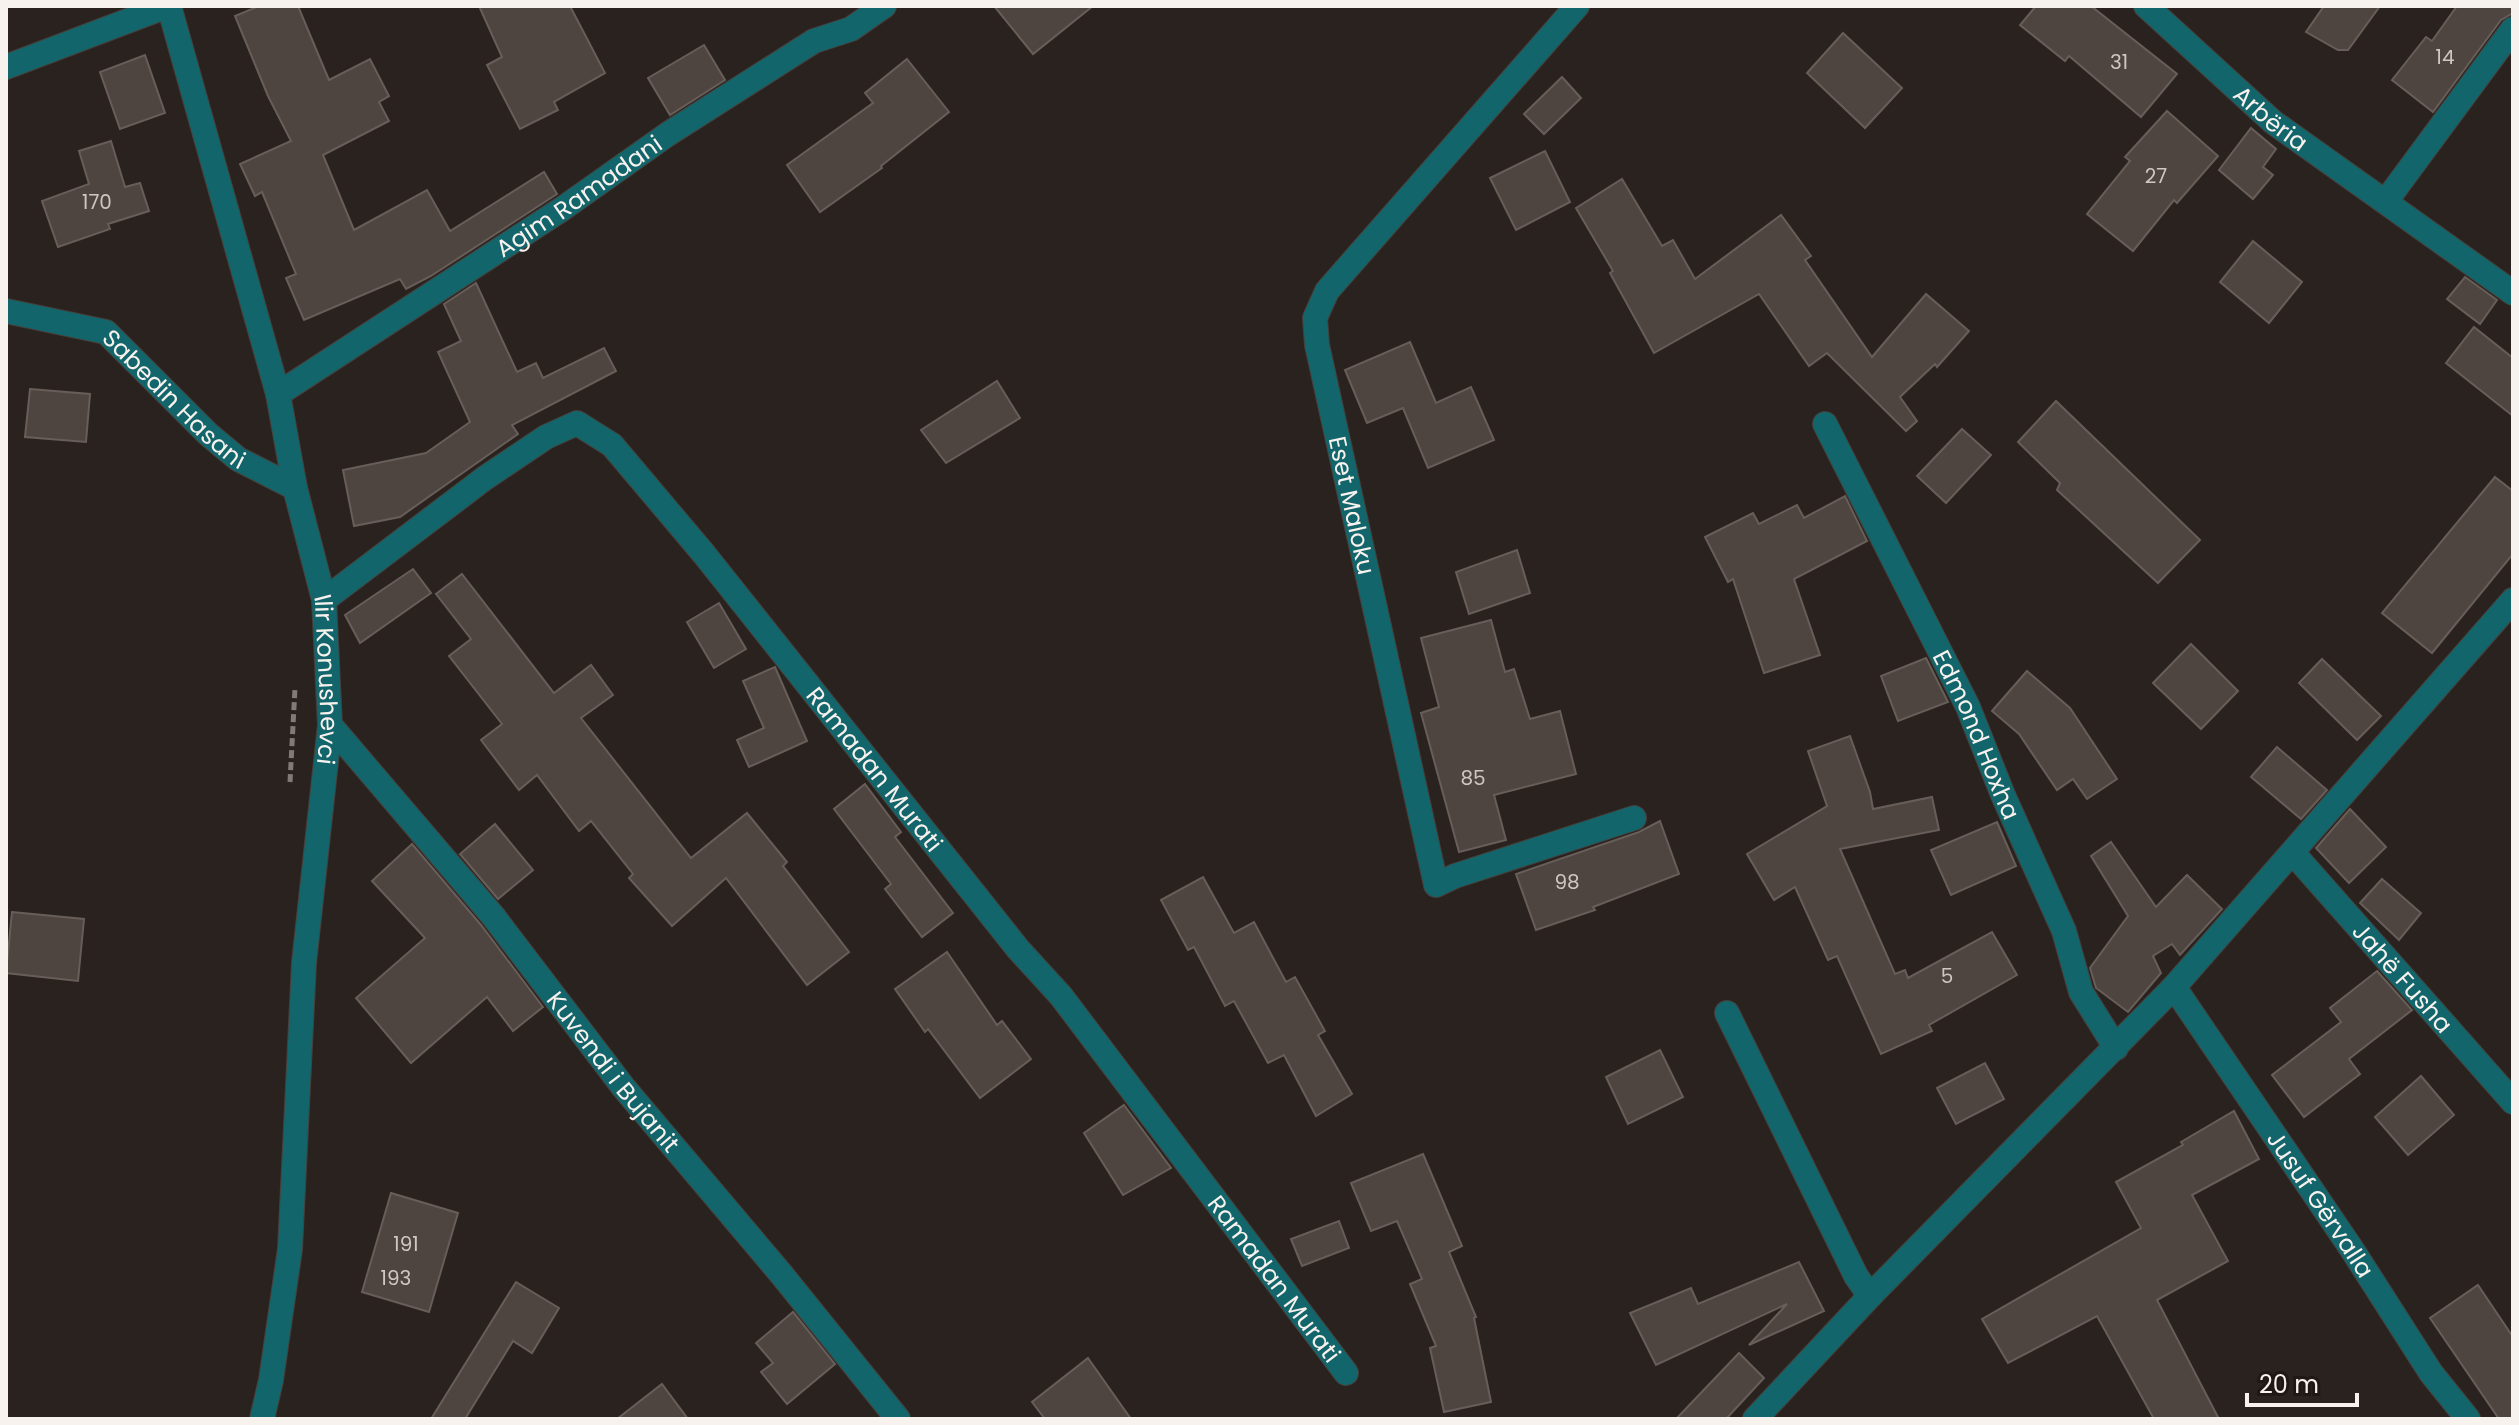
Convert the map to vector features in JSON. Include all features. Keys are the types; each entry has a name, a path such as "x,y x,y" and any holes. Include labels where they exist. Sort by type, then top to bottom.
{"street":[{"name":"Ilir Konushevci","path":"6,67 168,6 278,394 295,488 324,600 330,725 304,963 290,1249 271,1380 262,1419"},
{"name":"Agim Ramadani","path":"278,394 562,209 668,134 814,41 851,29 884,6"},
{"name":"Eset Maloku","path":"1577,6 1327,291 1315,318 1317,345 1333,426 1392,676 1436,885 1455,876 1634,818"},
{"name":"Arbëria","path":"2163,11 2273,122 2513,293"},
{"path":"2386,201 2513,29"},
{"name":"Sabedin Hasani","path":"6,311 106,332 208,434 238,459 295,488"},
{"name":"Ramadan Murati","path":"324,600 485,478 546,437 577,423 612,445 704,554 1018,949 1061,996 1346,1373"},
{"name":"Edmond Hoxha","path":"1825,424 1968,707 2003,795 2064,931 2081,992 2116,1048"},
{"path":"1755,1419 1870,1296 2174,987 2513,600"},
{"name":"Kuvendi i Bujanit","path":"330,725 493,916 624,1088 782,1275 898,1419"},
{"name":"Jahë Fusha","path":"2293,853 2513,1102"},
{"name":"Jusuf Gërvalla","path":"2174,987 2353,1251 2431,1373 2468,1419"},
{"path":"1727,1013 1856,1276 1870,1296"}],"path":[{"path":"289,797 295,688"}],"building":[{"path":"259,6 298,6 329,80 370,59 389,96 379,102 389,121 323,155 354,230 427,190 450,231 544,172 557,194 406,289 400,279 304,320 286,278 296,274 262,192 255,196 240,164 291,141 268,96 235,16"},
{"path":"479,6 570,6 605,73 554,102 558,110 520,129 487,65 502,57"},
{"path":"994,6 1093,6 1033,54"},
{"path":"2036,6 2091,6 2177,74 2141,117 2069,56 2065,61 2020,25"},
{"path":"2324,6 2380,6 2348,50 2338,50 2306,32"},
{"path":"2457,6 2513,6 2513,13 2501,20 2433,112 2392,80 2426,37 2432,41"},
{"path":"1843,33 1902,88 1865,128 1807,73"},
{"path":"704,45 725,80 670,115 648,78"},
{"path":"145,55 165,113 120,129 100,72"},
{"path":"907,59 949,112 882,168 820,212 787,165 873,103 865,93"},
{"path":"1562,77 1581,98 1544,134 1524,114"},
{"path":"2167,111 2218,156 2177,203 2174,200 2133,251 2087,214 2130,161 2125,157"},
{"path":"2251,128 2276,149 2263,167 2273,175 2253,199 2219,170"},
{"path":"111,141 125,187 140,183 149,211 108,224 110,229 58,247 42,201 89,184 79,151"},
{"path":"1545,151 1570,202 1516,230 1490,178"},
{"path":"1622,179 1662,246 1673,240 1695,279 1781,215 1811,256 1805,260 1872,357 1926,294 1969,331 1937,367 1935,364 1900,397 1917,421 1906,431 1827,353 1809,366 1759,294 1654,353 1610,273 1613,271 1576,208"},
{"path":"2253,241 2302,282 2269,323 2220,282"},
{"path":"2465,277 2497,300 2480,324 2447,299"},
{"path":"476,283 517,372 536,363 543,378 604,348 616,371 512,425 518,434 400,517 354,526 343,470 426,453 470,422 438,352 461,341 444,304"},
{"path":"2474,327 2513,358 2513,416 2446,363"},
{"path":"1410,342 1436,403 1471,387 1494,440 1428,468 1403,408 1367,423 1345,370"},
{"path":"997,381 1020,418 946,463 921,430"},
{"path":"30,389 90,394 86,442 25,437"},
{"path":"2056,401 2200,540 2158,583 2057,490 2060,483 2018,442"},
{"path":"1962,429 1991,455 1946,503 1917,476"},
{"path":"2495,477 2513,491 2513,554 2432,653 2382,613"},
{"path":"1845,496 1867,541 1794,579 1820,655 1764,673 1733,579 1728,582 1705,537 1753,513 1759,524 1797,505 1804,518"},
{"path":"1517,550 1530,593 1469,614 1456,572"},
{"path":"413,569 431,593 360,643 345,615"},
{"path":"462,574 554,693 591,665 613,695 581,718 691,858 747,813 787,862 783,866 849,952 807,985 726,878 672,926 629,878 633,874 591,821 579,831 537,775 519,790 481,740 502,724 449,656 471,639 436,594"},
{"path":"719,603 746,649 714,668 687,622"},
{"path":"1491,620 1505,672 1514,669 1530,719 1560,711 1576,774 1494,795 1506,840 1459,852 1421,713 1439,707 1421,638"},
{"path":"2191,644 2238,691 2201,729 2153,683"},
{"path":"1926,658 1948,702 1898,721 1881,676"},
{"path":"2322,659 2381,716 2357,740 2299,683"},
{"path":"775,667 807,741 749,767 737,740 764,728 743,681"},
{"path":"2027,671 2070,708 2117,779 2087,799 2073,779 2057,790 2019,734 1992,711"},
{"path":"1850,736 1873,809 1932,797 1939,830 1840,849 1895,974 1905,970 1908,978 1992,932 2017,975 1929,1025 1932,1031 1881,1054 1837,956 1828,960 1795,887 1774,900 1747,854 1827,806 1808,751"},
{"path":"2277,747 2327,790 2301,819 2251,777"},
{"path":"865,784 901,832 895,837 953,913 922,937 885,889 891,884 834,809"},
{"path":"2350,809 2386,847 2349,883 2316,848"},
{"path":"1660,821 1679,874 1593,907 1595,910 1536,930 1516,874 1639,832"},
{"path":"1997,822 2016,866 1951,895 1931,850"},
{"path":"495,824 533,870 498,899 460,854"},
{"path":"2111,842 2156,907 2187,875 2222,909 2180,955 2172,944 2153,956 2161,973 2128,1012 2096,988 2090,968 2128,916 2091,856"},
{"path":"412,844 481,925 543,1007 513,1031 487,997 411,1063 356,998 425,938 372,881"},
{"path":"1203,877 1234,933 1254,922 1286,982 1295,977 1325,1031 1318,1035 1352,1094 1316,1116 1284,1055 1268,1063 1234,1001 1225,1006 1194,947 1188,950 1161,900"},
{"path":"2382,879 2421,913 2399,940 2360,903"},
{"path":"12,912 84,919 78,981 6,973"},
{"path":"947,952 997,1025 1002,1021 1031,1059 980,1098 928,1029 925,1032 895,989"},
{"path":"2377,971 2412,1010 2349,1059 2360,1074 2304,1117 2272,1075 2341,1022 2330,1008"},
{"path":"1660,1050 1683,1097 1628,1124 1606,1077"},
{"path":"1985,1063 2004,1099 1956,1124 1937,1088"},
{"path":"2421,1076 2454,1115 2408,1155 2375,1117"},
{"path":"1124,1105 1171,1168 1123,1195 1084,1133"},
{"path":"2234,1111 2259,1159 2192,1195 2228,1261 2157,1300 2219,1419 2154,1419 2097,1316 2008,1363 1982,1319 2141,1228 2116,1182 2183,1145 2181,1142"},
{"path":"1423,1154 1462,1246 1449,1252 1476,1317 1491,1402 1444,1412 1430,1348 1436,1346 1410,1284 1422,1279 1397,1221 1371,1231 1351,1183"},
{"path":"391,1193 458,1213 429,1312 362,1292"},
{"path":"1339,1221 1349,1248 1302,1266 1291,1239"},
{"path":"1799,1262 1824,1311 1749,1345 1787,1304 1656,1365 1630,1313 1691,1288 1698,1304"},
{"path":"516,1282 559,1308 532,1353 513,1341 465,1419 431,1419"},
{"path":"2478,1285 2513,1337 2513,1419 2499,1419 2430,1318"},
{"path":"793,1312 835,1364 787,1404 761,1372 773,1363 756,1343"},
{"path":"1739,1353 1764,1378 1726,1419 1676,1419"},
{"path":"1088,1358 1131,1419 1045,1419 1032,1402"},
{"path":"662,1384 688,1419 617,1419"}]}
